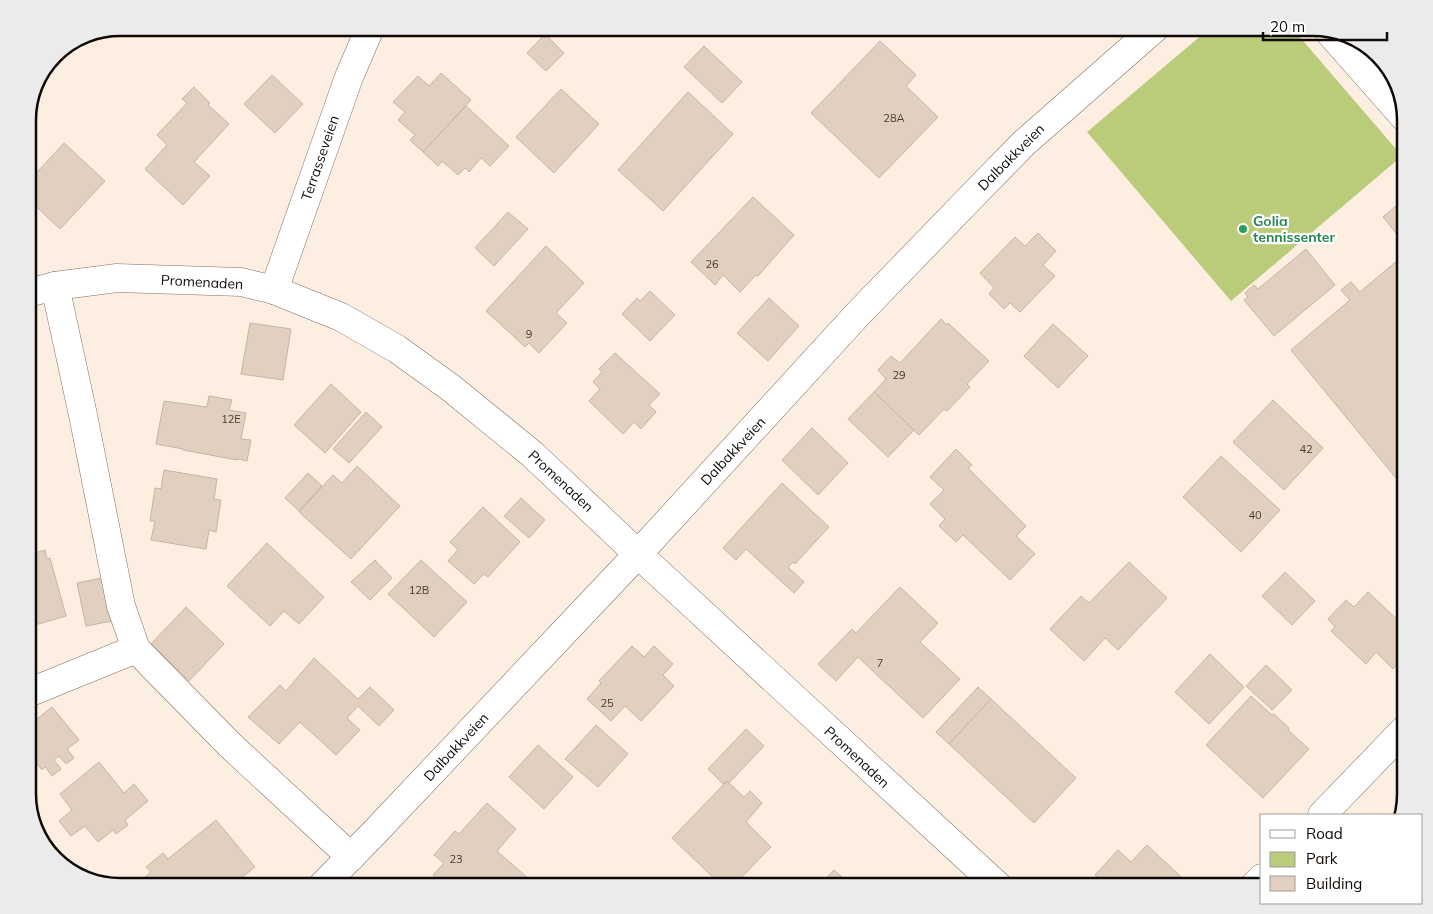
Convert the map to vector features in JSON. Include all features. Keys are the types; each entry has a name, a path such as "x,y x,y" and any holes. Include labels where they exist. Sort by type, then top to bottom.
{"street":[{"name":"Terrasseveien","path":"274,290 349,77 367,36"},
{"name":"Dalbakkveien","path":"330,878 638,554 857,315 1024,143 1146,36"},
{"path":"1336,40 1395,107"},
{"name":"Promenaden","path":"36,291 55,286 117,278 241,282 274,290 341,317 397,349 450,388 532,454 989,878"},
{"path":"55,286 121,606 136,649 230,745 351,858"},
{"path":"36,689 136,649"},
{"path":"1323,814 1397,737"}],"green space":[{"name":"Golia tennissenter","path":"1201,36 1299,36 1397,150 1397,160 1231,301 1087,132"}],"building":[{"path":"543,36 547,36 564,53 546,71 527,53"},
{"path":"880,41 916,75 906,86 938,117 879,178 811,113"},
{"path":"704,46 742,82 722,103 684,67"},
{"path":"441,73 471,100 423,152 410,140 415,135 398,120 405,112 393,102 418,76 429,86"},
{"path":"272,75 303,104 275,133 244,104"},
{"path":"194,87 210,103 208,105 229,124 194,162 210,176 183,205 145,169 167,145 157,135 187,103 182,99"},
{"path":"561,89 599,124 554,173 516,137"},
{"path":"688,92 733,134 663,211 618,170"},
{"path":"466,106 509,146 490,166 481,158 469,172 465,168 458,175 442,161 438,166 423,152"},
{"path":"64,143 105,181 60,229 36,206 36,173"},
{"path":"753,197 794,235 758,276 756,275 740,292 723,275 715,285 691,262"},
{"path":"1397,205 1397,234 1383,217"},
{"path":"508,212 528,229 494,266 475,248"},
{"path":"1038,233 1056,251 1043,265 1055,276 1020,312 1010,303 1004,309 989,294 994,288 980,273 1015,237 1025,246"},
{"path":"546,246 584,283 556,313 567,323 539,353 529,343 525,347 486,311"},
{"path":"1306,249 1335,285 1274,336 1244,300 1248,297 1245,293 1254,285 1258,289"},
{"name":"Golia tennissenter","path":"1397,261 1397,479 1291,350 1350,300 1341,290 1351,282 1360,292"},
{"path":"650,291 675,315 650,341 622,314 637,298 640,301"},
{"path":"769,298 799,326 768,361 737,333"},
{"path":"941,319 947,325 948,323 989,361 967,384 970,387 947,411 944,409 919,435 874,392 886,379 878,370 891,356 900,363"},
{"path":"250,323 291,329 283,380 241,374"},
{"path":"1053,324 1088,356 1058,388 1024,356"},
{"path":"615,353 660,394 649,405 656,412 641,429 634,422 623,434 589,401 600,389 593,382 602,372 599,369"},
{"path":"331,384 361,412 325,453 294,425"},
{"path":"874,392 914,430 888,457 848,419"},
{"path":"209,396 232,400 229,410 246,413 241,439 251,440 247,461 156,444 164,401 207,407"},
{"path":"1273,400 1323,448 1284,490 1233,442"},
{"path":"366,412 382,427 349,463 333,449"},
{"path":"812,428 848,463 818,495 782,460"},
{"path":"956,449 972,465 968,468 1026,526 1016,536 1035,554 1010,580 963,535 956,542 939,526 945,519 930,504 944,490 930,477"},
{"path":"1221,456 1280,510 1241,552 1183,497"},
{"path":"357,466 400,506 351,559 299,512 333,475 342,483"},
{"path":"164,470 217,479 214,499 221,500 216,532 209,530 206,549 151,540 155,521 150,521 155,488 161,489"},
{"path":"308,473 322,486 299,511 285,498"},
{"path":"782,483 829,527 795,564 793,562 788,567 804,582 794,593 746,549 736,560 723,548"},
{"path":"521,498 545,520 529,538 504,516"},
{"path":"483,507 520,542 488,577 484,574 474,584 448,561 458,550 450,542"},
{"path":"267,543 324,597 299,624 284,611 270,626 227,586"},
{"path":"45,550 47,559 50,558 66,616 36,625 36,553"},
{"path":"375,560 392,578 370,600 351,582"},
{"path":"421,560 467,602 434,637 388,594"},
{"path":"1129,562 1167,598 1118,650 1105,638 1084,661 1050,629 1081,596 1089,603"},
{"path":"1285,572 1315,601 1292,625 1262,596"},
{"path":"102,578 112,621 86,626 77,583"},
{"path":"900,587 938,623 920,642 960,679 923,718 858,657 836,681 818,664 852,629 856,633"},
{"path":"1368,592 1397,619 1397,665 1393,669 1376,652 1366,664 1331,631 1335,627 1328,619 1346,600 1354,607"},
{"path":"186,607 224,644 189,681 151,644"},
{"path":"632,646 644,657 654,646 673,664 663,675 674,686 641,721 625,706 611,721 587,699 601,683 599,681"},
{"path":"1210,654 1244,687 1209,724 1175,692"},
{"path":"314,658 358,699 370,687 394,710 379,726 358,706 347,718 360,730 336,755 300,722 279,744 248,717 280,685 286,691"},
{"path":"1266,665 1292,690 1272,710 1246,686"},
{"path":"978,687 991,699 949,744 936,732"},
{"path":"1251,696 1272,715 1274,714 1309,749 1263,798 1206,745"},
{"path":"991,699 1076,778 1034,823 949,744"},
{"path":"52,707 79,740 67,749 74,758 66,764 59,756 54,760 61,769 52,776 45,767 42,770 36,762 36,720"},
{"path":"596,725 628,754 598,787 565,759"},
{"path":"746,729 764,746 729,783 727,781 723,784 708,769"},
{"path":"538,745 573,777 544,809 509,777"},
{"path":"99,762 124,793 134,784 148,801 125,820 128,825 116,834 113,830 98,842 85,826 71,836 59,821 72,810 60,794"},
{"path":"727,781 744,797 750,791 762,803 746,822 771,847 741,878 714,878 672,838"},
{"path":"487,803 516,829 497,851 528,878 437,878 433,875 444,863 434,855 455,831 459,834"},
{"path":"216,820 255,867 241,878 144,878 151,872 146,867 163,853 168,859"},
{"path":"1147,845 1182,878 1099,878 1095,875 1118,850 1131,862"},
{"path":"834,870 843,878 826,878"}],"place":[{"name":"Golia tennissenter","path":"1243,229"}]}
